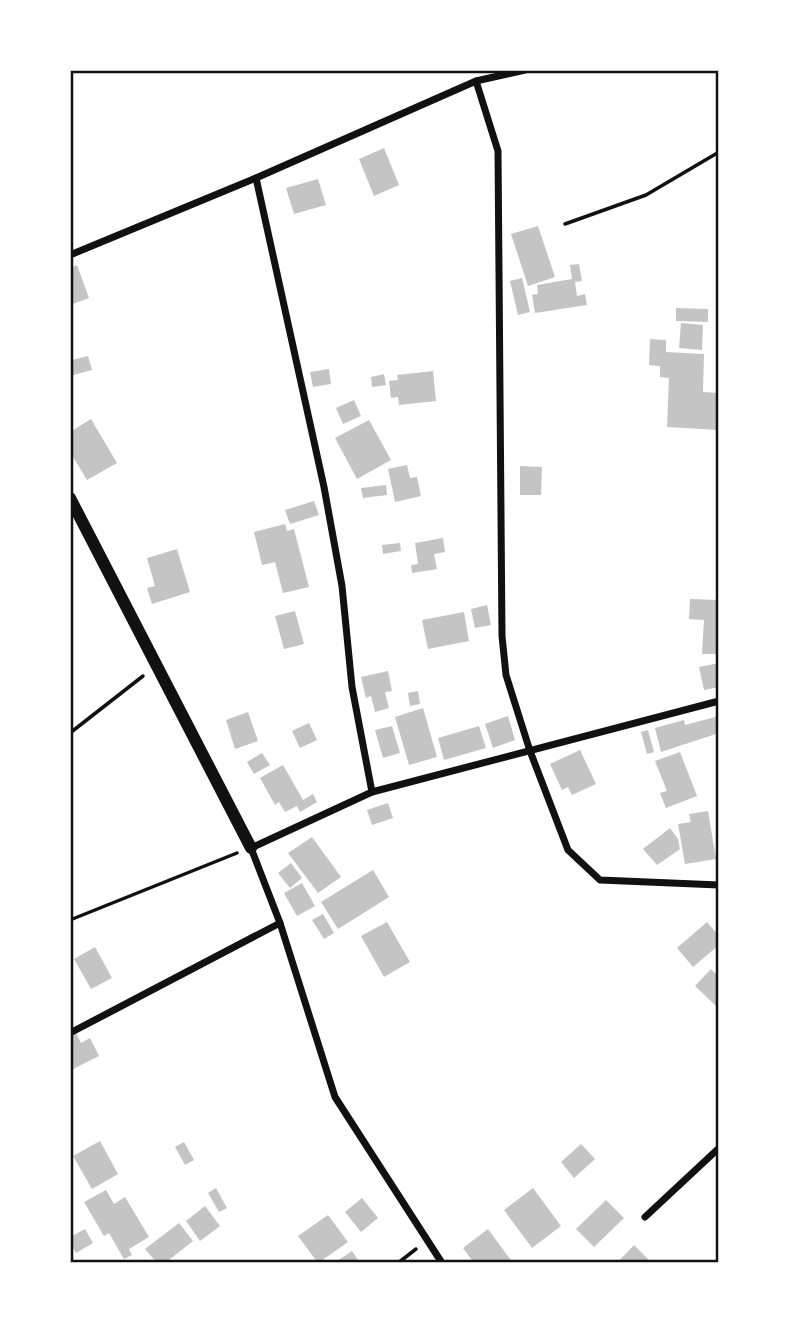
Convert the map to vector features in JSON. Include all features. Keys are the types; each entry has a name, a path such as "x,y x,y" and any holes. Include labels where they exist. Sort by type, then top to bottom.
{"street":[{"path":"70,255 256,178 476,81 525,70"},
{"path":"476,81 498,151 502,636 506,675 530,751 568,850 600,880 719,885"},
{"path":"256,178 324,487 342,586 352,687 372,792"},
{"path":"70,498 251,848 280,923 335,1097 442,1263"},
{"path":"251,848 372,792 719,701"},
{"path":"70,1033 280,923"},
{"path":"645,1217 719,1148"}],"path":[{"path":"565,224 646,195 719,152"},
{"path":"70,733 157,666"},
{"path":"70,920 251,848"},
{"path":"398,1263 427,1240"}],"building":[{"path":"384,148 399,185 374,196 359,159"},
{"path":"318,179 326,205 294,214 286,188"},
{"path":"538,226 555,277 528,286 511,234"},
{"path":"579,264 582,281 575,282 577,296 585,294 587,305 535,313 532,295 538,294 537,285 572,279 570,265"},
{"path":"77,265 89,298 70,305 70,268"},
{"path":"522,278 530,312 518,315 510,281"},
{"path":"676,308 708,309 708,322 676,321"},
{"path":"681,323 703,325 702,350 679,348"},
{"path":"650,339 666,340 666,352 704,354 703,392 719,393 719,430 667,427 669,378 660,377 660,366 649,365"},
{"path":"70,355 72,360 88,356 92,370 70,376"},
{"path":"329,369 331,384 313,387 310,372"},
{"path":"433,371 436,401 399,405 398,397 391,398 389,381 398,380 397,375"},
{"path":"384,374 386,385 372,387 371,377"},
{"path":"354,400 361,416 343,424 336,408"},
{"path":"91,419 117,463 87,480 70,452 70,432"},
{"path":"369,420 391,460 357,479 335,438"},
{"path":"407,465 410,478 417,477 421,496 395,502 388,469"},
{"path":"520,466 542,467 541,495 520,495"},
{"path":"386,485 387,495 363,498 361,488"},
{"path":"314,501 319,515 290,524 285,510"},
{"path":"285,524 287,531 294,529 309,587 283,593 275,562 262,565 254,532"},
{"path":"443,538 445,552 434,554 437,569 412,573 411,565 418,564 415,543"},
{"path":"400,543 401,551 383,554 382,545"},
{"path":"177,549 190,592 152,604 147,588 155,586 147,558"},
{"path":"690,599 719,600 719,654 702,654 704,620 689,619"},
{"path":"487,605 491,625 475,628 471,609"},
{"path":"295,611 304,644 284,649 275,616"},
{"path":"464,612 469,641 428,649 422,620"},
{"path":"719,663 719,687 704,690 699,667"},
{"path":"388,671 392,691 385,692 389,708 375,712 371,696 366,698 361,677"},
{"path":"418,691 420,704 410,706 408,693"},
{"path":"423,708 437,757 409,765 395,717"},
{"path":"248,712 258,741 235,749 226,720"},
{"path":"508,716 515,740 493,748 485,724"},
{"path":"719,716 719,733 661,752 655,728 684,720 685,725"},
{"path":"309,723 317,740 300,748 292,731"},
{"path":"392,726 400,753 383,758 375,730"},
{"path":"479,726 486,748 444,760 438,738"},
{"path":"648,730 654,752 647,754 641,732"},
{"path":"580,750 596,784 572,795 568,787 562,790 550,764"},
{"path":"680,752 697,796 666,808 660,793 667,791 655,761"},
{"path":"262,753 270,765 254,774 247,762"},
{"path":"283,765 303,800 313,794 317,802 300,812 297,806 285,812 279,802 275,805 260,778"},
{"path":"388,803 393,818 372,825 367,810"},
{"path":"708,811 716,859 685,864 678,824 691,822 689,814"},
{"path":"670,828 678,839 680,849 657,865 643,849"},
{"path":"312,837 341,877 318,893 288,853"},
{"path":"291,863 302,878 290,888 278,873"},
{"path":"373,870 389,897 338,929 321,902"},
{"path":"302,883 315,906 297,916 284,893"},
{"path":"323,914 334,933 324,939 312,920"},
{"path":"387,922 410,962 384,977 361,936"},
{"path":"707,922 719,936 719,945 693,967 677,948"},
{"path":"95,947 112,978 91,989 74,959"},
{"path":"711,969 719,977 719,1003 716,1006 695,986"},
{"path":"76,1033 81,1043 90,1038 99,1056 73,1069 70,1064 70,1036"},
{"path":"100,1141 118,1174 92,1189 73,1156"},
{"path":"184,1142 194,1160 185,1165 175,1147"},
{"path":"581,1144 595,1159 574,1178 561,1162"},
{"path":"216,1188 227,1208 219,1212 208,1193"},
{"path":"533,1188 561,1226 532,1248 504,1210"},
{"path":"106,1190 114,1204 125,1197 149,1237 129,1249 132,1255 124,1259 109,1233 104,1236 84,1202"},
{"path":"362,1198 378,1218 361,1232 345,1212"},
{"path":"606,1200 624,1218 594,1247 576,1229"},
{"path":"205,1206 220,1226 200,1241 186,1221"},
{"path":"328,1215 348,1242 318,1263 298,1236"},
{"path":"179,1223 193,1241 165,1263 157,1263 145,1249"},
{"path":"85,1229 93,1243 76,1253 70,1243 70,1237"},
{"path":"488,1229 513,1263 474,1263 463,1248"},
{"path":"634,1245 652,1263 617,1263"},
{"path":"352,1251 360,1263 334,1263"}]}
